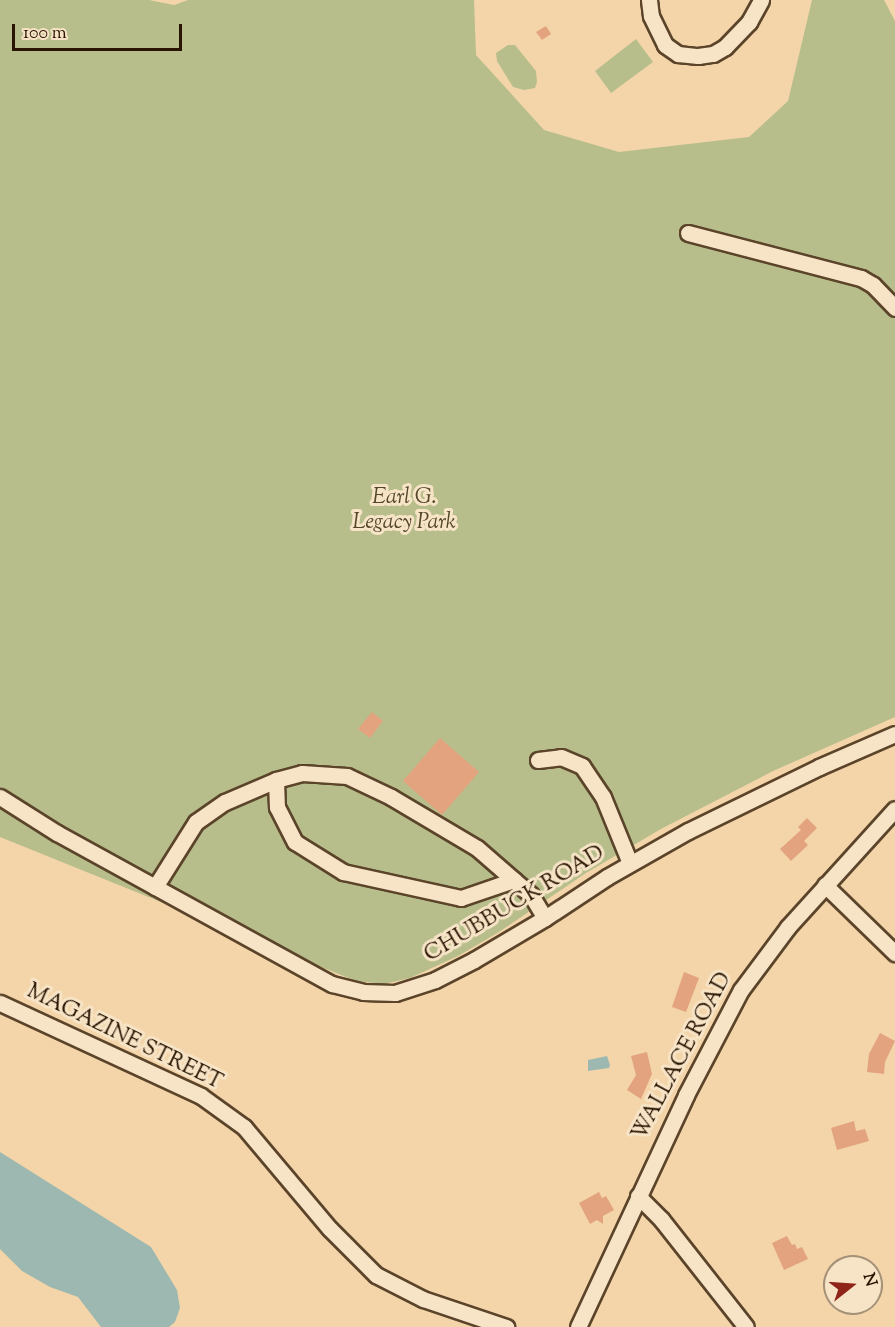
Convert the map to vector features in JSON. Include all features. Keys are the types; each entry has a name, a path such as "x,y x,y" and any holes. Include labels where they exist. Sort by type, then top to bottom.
{"street":[{"path":"649,0 651,15 665,45 678,54 698,56 713,54 725,46 749,22 761,0"},
{"path":"688,233 861,278 873,285 895,308"},
{"name":"CHUBBUCK ROAD","path":"0,797 57,833 332,984 363,992 395,993 435,980 545,918 630,863 759,795 895,734"},
{"path":"538,760 561,757 582,766 603,797 630,863"},
{"path":"155,887 196,822 225,802 276,780 302,773 347,776 391,797 477,848 531,895 545,918"},
{"path":"276,780 277,807 295,842 343,872 461,898 514,880"},
{"name":"WALLACE ROAD","path":"578,1327 721,1024 741,990 782,934 895,809"},
{"path":"825,885 895,952"},
{"name":"MAGAZINE STREET","path":"0,1003 201,1096 244,1127 330,1229 376,1275 423,1299 506,1327"},
{"path":"638,1196 668,1228 746,1327"}],"green space":[{"name":"Earl G. Legacy Park","path":"0,0 149,0 174,5 188,0 474,0 476,55 544,130 619,152 749,137 788,101 812,0 884,0 895,21 895,717 773,771 661,829 586,873 499,932 458,956 410,978 384,984 356,981 0,837"},
{"path":"636,39 653,62 611,93 595,71"},
{"path":"508,45 515,45 536,71 535,88 524,90 513,87 497,61 496,53"}],"water":[{"path":"607,1056 609,1068 588,1071 588,1060"},
{"path":"0,1152 151,1247 177,1290 180,1308 175,1322 169,1327 101,1327 78,1297 50,1287 22,1271 0,1249"}],"building":[{"path":"546,26 551,34 542,40 536,32"},
{"path":"372,712 383,721 370,738 358,729"},
{"path":"440,738 479,772 442,815 403,781"},
{"path":"807,818 817,828 804,841 808,845 791,861 780,849 801,830 798,827"},
{"path":"684,972 699,978 686,1012 672,1007"},
{"path":"880,1033 895,1041 885,1062 884,1074 867,1072 869,1054"},
{"path":"647,1052 652,1074 641,1099 627,1090 636,1075 631,1056"},
{"path":"854,1121 856,1131 865,1129 869,1141 837,1150 831,1128"},
{"path":"599,1192 602,1198 606,1196 614,1210 603,1216 603,1224 597,1220 590,1224 579,1203"},
{"path":"787,1236 797,1249 802,1247 808,1259 784,1270 772,1243"}]}
